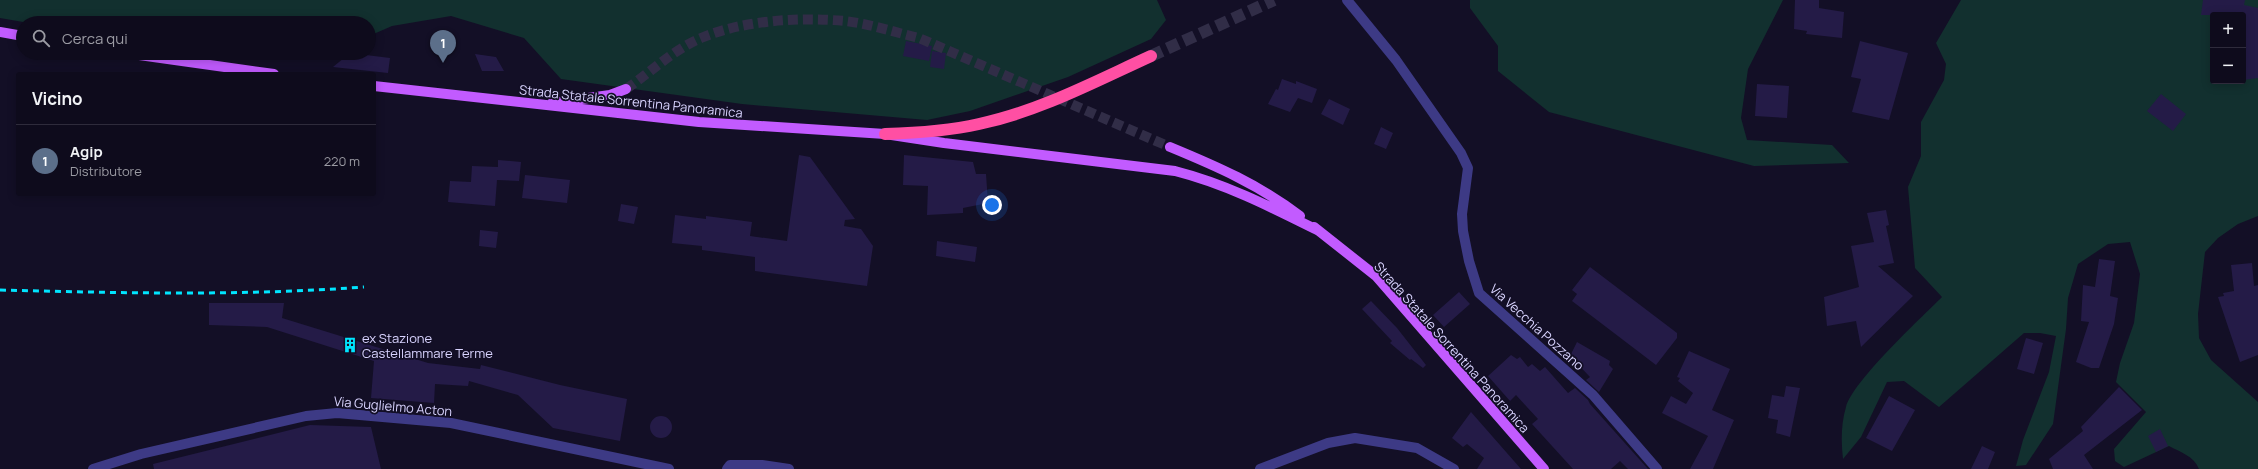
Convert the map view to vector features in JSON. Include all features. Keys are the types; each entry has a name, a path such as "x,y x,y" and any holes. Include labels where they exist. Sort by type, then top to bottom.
{"highway":[{"path":"886,134 953,130 1010,116 1043,105 1151,56"}],"main road":[{"path":"0,32 16,35"},
{"path":"175,60 260,72"},
{"name":"Strada Statale Sorrentina Panoramica","path":"376,86 699,122 886,134 944,143 1175,171 1208,180 1245,194 1319,231 1376,276 1544,469"},
{"path":"536,105 610,95 626,89"},
{"path":"1170,147 1230,172 1266,192 1319,231"}],"street":[{"name":"Via Vecchia Pozzano","path":"1347,0 1396,60 1461,153 1468,168 1462,214 1463,231 1469,261 1479,293 1593,395 1657,469"},
{"name":"Via Guglielmo Acton","path":"94,469 141,454 306,416 337,413 452,423 669,469"},
{"path":"1260,469 1328,443 1354,438 1417,448 1454,469"},
{"path":"727,469 730,465 762,465 789,469"}],"green space":[{"path":"0,0 1157,0 1166,20 1151,39 1068,77 970,111 927,120 742,104 561,79 524,38 451,16 392,26 376,33 376,16 16,16 16,21 0,18"},
{"path":"1470,0 1783,0 1748,69 1741,118 1747,140 1832,145 1849,163 1754,166 1549,112 1498,71 1498,46 1470,8"},
{"path":"1961,0 2258,0 2258,216 2238,224 2218,238 2205,252 2198,314 2199,338 2211,360 2258,402 2258,469 2199,469 2194,461 2182,452 2169,446 2124,467 2115,461 2114,449 2146,412 2116,382 2120,363 2134,323 2140,274 2130,242 2108,244 2078,264 2068,298 2066,329 2053,424 2026,465 2016,466 2023,440 2049,372 2056,336 2040,333 2024,333 1939,407 1904,381 1887,382 1861,437 1843,459 1842,426 1846,407 1851,396 1888,350 1942,297 1915,268 1908,187 1921,156 1921,122 1944,80 1946,64 1936,43"}],"building":[{"path":"1795,0 1819,0 1819,8 1844,12 1842,38 1806,34 1807,31 1794,29"},
{"path":"2203,0 2245,0 2244,5 2258,8 2258,78 2246,80 2246,12 2210,12 2210,15 2201,15"},
{"path":"906,41 932,46 929,61 903,56"},
{"path":"1860,41 1908,53 1889,120 1852,112 1861,79 1851,77"},
{"path":"932,51 946,53 944,69 930,67"},
{"path":"475,54 496,57 504,71 482,71"},
{"path":"376,56 390,58 388,73 333,67 342,60 376,60"},
{"path":"1282,79 1296,84 1296,81 1317,89 1312,103 1298,98 1290,112 1268,104 1276,89 1278,90"},
{"path":"1757,84 1789,86 1787,118 1755,116"},
{"path":"2161,94 2186,114 2173,131 2147,111"},
{"path":"1329,99 1350,109 1343,125 1321,114"},
{"path":"1381,127 1393,133 1386,149 1374,144"},
{"path":"799,155 810,157 855,219 845,220 844,226 861,229 873,246 867,286 755,271 755,257 702,250 702,246 672,243 675,215 706,219 706,216 752,222 750,236 787,241"},
{"path":"904,155 973,162 976,174 986,174 988,203 963,208 963,213 927,215 928,186 903,185"},
{"path":"498,160 521,162 519,181 497,180 495,206 448,202 450,181 471,182 472,166 498,167"},
{"path":"525,175 570,180 567,203 522,198"},
{"path":"621,204 638,207 634,224 618,221"},
{"path":"1886,210 1889,225 1886,226 1894,263 1878,266 1913,296 1861,347 1856,321 1827,326 1824,297 1859,287 1851,246 1874,242 1867,213"},
{"path":"480,230 498,232 496,248 479,246"},
{"path":"937,241 977,247 975,262 936,256"},
{"path":"2099,259 2115,261 2110,296 2118,298 2114,324 2099,368 2091,368 2076,362 2089,322 2081,321 2083,285 2095,287"},
{"path":"2252,263 2254,286 2258,285 2258,355 2240,362 2218,297 2224,296 2223,293 2234,291 2231,265"},
{"path":"1590,267 1677,333 1677,338 1656,365 1572,301 1577,294 1572,290"},
{"path":"1459,292 1470,304 1444,327 1433,315"},
{"path":"1371,301 1397,328 1426,365 1423,368 1411,359 1410,360 1390,343 1392,341 1362,309"},
{"path":"209,303 284,303 282,318 428,363 480,369 481,365 560,385 627,399 620,441 553,428 518,395 469,381 468,386 435,384 434,403 371,398 374,361 267,327 209,325"},
{"path":"2026,338 2043,343 2034,374 2017,369"},
{"path":"1577,342 1610,361 1609,365 1613,369 1599,392 1586,380 1590,377 1570,356"},
{"path":"1689,351 1730,369 1712,410 1734,420 1713,469 1690,469 1708,436 1662,413 1671,396 1686,404 1693,393 1678,381 1680,378 1677,377"},
{"path":"1511,355 1517,359 1520,357 1528,367 1532,364 1540,371 1545,367 1568,393 1575,388 1588,400 1648,469 1628,469 1620,461 1611,469 1573,469 1532,424 1538,419 1516,395 1510,401 1488,376"},
{"path":"1786,386 1800,388 1790,437 1776,433 1778,420 1768,418 1772,395 1784,397"},
{"path":"2119,387 2142,410 2084,455 2093,469 2053,469 2049,459 2083,431 2081,427"},
{"path":"1889,396 1915,410 1892,451 1866,438"},
{"path":"1471,412 1521,469 1477,469 1484,458 1467,444 1463,447 1452,438"},
{"path":"661,416 669,419 672,427 669,435 661,438 653,435 650,427 653,419"},
{"path":"310,425 371,427 381,469 154,469 153,464"},
{"path":"2160,429 2168,446 2156,452 2148,436"},
{"path":"1982,446 1995,452 1988,469 1971,469"}],"tunnel":[{"path":"1151,56 1274,0"},
{"path":"626,89 681,49 701,38 718,32 735,27 772,21 809,19 845,21 873,26 919,38 1170,147"}],"railway":[{"path":"0,290 136,293 228,293 364,287"}],"place":[{"name":"Agip","path":"443,63"},
{"name":"ex Stazione Castellammare Terme","path":"350,345"}]}
